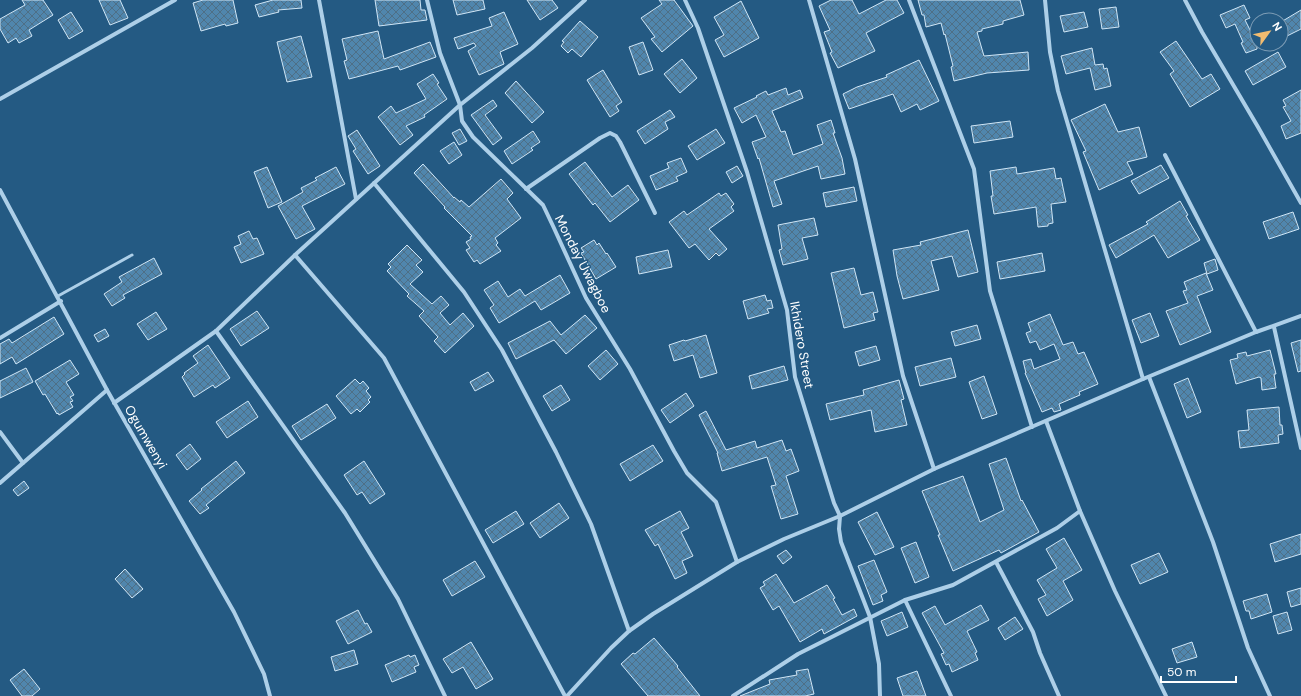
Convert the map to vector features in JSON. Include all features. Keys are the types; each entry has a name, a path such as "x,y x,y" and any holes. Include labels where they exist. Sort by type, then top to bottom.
{"street":[{"path":"0,100 175,0"},
{"path":"319,0 356,199"},
{"name":"Monday Uwagboe","path":"427,0 440,53 460,105 462,121 473,137 542,205 586,298 630,369 687,474 716,502 737,562"},
{"path":"114,402 216,331 295,255 460,105 532,48 585,0"},
{"name":"Ikhidero Street","path":"685,0 698,28 747,172 787,310 795,377 834,504 840,516 839,529 842,542 870,617 880,664 880,696"},
{"path":"809,0 855,159 903,376 934,469"},
{"path":"908,0 974,169 990,291 1032,427"},
{"path":"1045,0 1049,47 1058,91 1143,379"},
{"path":"1185,0 1301,204"},
{"path":"526,189 600,138 610,134 616,136 620,142 655,213"},
{"path":"1165,154 1256,332"},
{"path":"374,183 464,292 502,350 556,452 591,524 629,631"},
{"name":"Ogumwenyi","path":"0,190 2,199 61,301 107,390 234,612 264,674 270,696"},
{"path":"295,255 384,358 566,696 629,631 653,614 737,562 784,539 840,516 934,469 1143,379 1256,332 1274,327 1301,316"},
{"path":"0,338 61,301"},
{"path":"1274,327 1301,448"},
{"path":"216,331 345,513 398,599 445,696"},
{"path":"1149,377 1212,542 1248,648 1270,696"},
{"path":"0,482 107,390"},
{"path":"1046,421 1080,512 1115,591 1166,696"},
{"path":"0,432 23,463"},
{"path":"733,696 798,654 905,600 952,585 1056,528 1080,512"},
{"path":"996,562 1033,632 1040,653 1059,696"},
{"path":"905,600 951,696"}],"lane":[{"path":"58,296 132,255"}],"building":[{"path":"22,0 43,0 53,15 29,30 32,36 19,43 16,38 8,43 0,29 0,19 25,5"},
{"path":"99,0 120,0 128,18 110,25"},
{"path":"203,0 233,0 238,23 226,26 225,24 201,31 193,3"},
{"path":"273,0 301,0 302,8 278,10 279,12 259,17 255,5"},
{"path":"375,0 420,0 421,10 425,10 427,20 379,26"},
{"path":"453,0 483,0 485,9 457,15"},
{"path":"527,0 552,0 558,8 540,20"},
{"path":"659,0 674,0 693,26 662,52 651,39 655,37 641,18 662,4"},
{"path":"831,0 852,0 859,14 886,0 897,0 904,13 866,33 875,51 838,68 830,53 832,52 824,32 830,30 819,6"},
{"path":"918,0 1020,0 1024,15 1003,21 1003,24 982,29 982,31 977,32 984,56 1028,52 1029,70 987,73 954,81 951,67 953,66 941,23 926,27 924,15 922,15"},
{"path":"741,1 759,38 724,57 715,40 724,35 714,17"},
{"path":"1244,5 1249,16 1249,18 1245,20 1249,28 1249,52 1246,53 1235,24 1226,28 1220,15"},
{"path":"1116,7 1119,27 1102,29 1099,9"},
{"path":"1301,10 1301,29 1289,35 1289,17"},
{"path":"71,12 83,31 69,39 58,20"},
{"path":"504,12 518,44 500,52 504,64 479,75 468,51 476,46 474,43 458,49 454,38 492,26 489,18"},
{"path":"1084,12 1088,27 1064,32 1060,16"},
{"path":"580,21 598,37 581,57 572,49 568,53 561,46 564,42 562,41"},
{"path":"378,31 384,59 430,42 436,57 400,70 398,66 349,79 344,61 347,60 342,39"},
{"path":"301,36 312,77 287,82 277,42"},
{"path":"1176,41 1202,79 1211,74 1220,89 1190,107 1170,74 1174,71 1160,52"},
{"path":"643,42 653,70 639,75 629,47"},
{"path":"1092,48 1095,65 1103,64 1104,69 1107,68 1111,86 1095,90 1090,68 1066,74 1061,56"},
{"path":"1278,52 1286,67 1253,85 1245,71"},
{"path":"682,59 697,78 680,93 664,74"},
{"path":"919,60 939,101 920,110 917,104 901,112 893,94 849,109 843,94 857,87 887,77 886,75"},
{"path":"603,70 622,102 616,106 619,111 610,117 587,80"},
{"path":"433,74 439,83 437,84 447,99 424,115 425,117 406,126 413,135 400,145 378,117 391,106 396,113 426,99 417,84"},
{"path":"516,81 544,112 532,123 505,93"},
{"path":"786,88 788,95 800,90 803,98 772,111 781,132 785,131 793,155 823,144 817,125 831,120 835,133 833,133 842,158 845,174 821,179 818,166 774,181 782,204 773,207 759,158 758,159 752,142 766,137 756,115 742,123 734,108 766,91 768,95"},
{"path":"1301,90 1301,133 1286,139 1281,126 1291,121 1283,107 1286,106 1283,100"},
{"path":"493,100 497,106 485,115 502,138 493,145 471,115"},
{"path":"1105,104 1118,132 1139,127 1147,157 1127,162 1133,174 1099,190 1083,152 1086,151 1071,120"},
{"path":"670,110 675,117 665,122 668,129 645,144 637,131"},
{"path":"1010,121 1013,137 974,143 971,126"},
{"path":"460,129 467,141 459,145 452,133"},
{"path":"716,129 725,143 697,160 688,146"},
{"path":"357,130 380,166 368,174 353,151 356,149 348,136"},
{"path":"533,131 540,142 531,148 533,150 512,164 504,151"},
{"path":"454,142 462,155 449,164 440,151"},
{"path":"681,158 687,172 676,177 678,181 656,190 650,176 669,168 667,163"},
{"path":"585,162 612,197 628,185 639,200 610,222 595,203 593,205 569,174"},
{"path":"423,164 454,198 460,202 461,200 469,207 501,179 513,193 507,199 521,218 495,238 498,243 496,245 501,251 480,264 477,260 474,262 466,250 470,248 466,242 471,239 470,237 472,236 444,208 445,207 414,173"},
{"path":"1161,165 1169,178 1139,194 1131,181"},
{"path":"737,166 743,176 732,183 726,172"},
{"path":"267,167 282,202 268,208 254,172"},
{"path":"336,167 345,184 302,206 315,229 296,239 278,206 303,192 301,188 317,180 315,178"},
{"path":"1016,167 1017,174 1054,168 1056,179 1061,178 1066,202 1051,204 1053,223 1048,224 1048,226 1038,227 1036,207 994,214 991,196 993,196 990,171"},
{"path":"854,187 857,201 826,207 823,193"},
{"path":"719,193 721,196 726,193 734,204 731,207 734,211 709,229 727,249 719,256 716,253 709,260 695,244 689,248 669,222 684,211 687,215"},
{"path":"1180,201 1188,215 1186,216 1200,240 1168,258 1154,235 1116,258 1109,245 1148,224 1146,222"},
{"path":"1293,212 1299,229 1269,239 1263,222"},
{"path":"814,218 818,235 802,238 808,259 783,265 779,250 782,249 778,225"},
{"path":"968,230 978,272 958,277 952,256 931,261 939,290 903,299 897,276 893,250 921,245 920,242"},
{"path":"249,231 253,239 257,238 264,254 241,263 234,247 241,244 238,236"},
{"path":"594,240 597,245 599,243 616,267 596,279 581,253 584,252 581,248"},
{"path":"407,245 422,260 416,265 423,272 410,284 432,304 441,296 449,305 440,313 450,325 463,313 474,326 445,353 434,341 438,337 419,316 424,311 407,296 409,294 387,271 391,267 388,264"},
{"path":"668,250 672,267 639,274 636,257"},
{"path":"1042,253 1045,271 1000,279 997,262"},
{"path":"154,258 162,274 123,295 125,298 112,306 104,294 122,282 119,277"},
{"path":"1215,259 1218,270 1207,274 1204,263"},
{"path":"854,268 861,295 873,292 878,312 873,313 875,320 844,328 831,273"},
{"path":"1206,273 1213,290 1197,296 1211,332 1180,345 1166,311 1188,303 1183,291 1187,290 1184,282"},
{"path":"560,275 570,293 541,310 535,301 499,323 490,308 494,305 484,290 498,281 508,297 520,289 525,296"},
{"path":"765,295 767,301 771,300 773,308 767,309 769,313 748,319 743,301"},
{"path":"257,311 269,328 241,346 230,329"},
{"path":"156,312 167,329 148,340 137,324"},
{"path":"1150,313 1159,336 1141,343 1132,320"},
{"path":"1050,314 1063,345 1073,342 1078,354 1084,352 1098,384 1079,392 1080,395 1059,404 1061,410 1054,412 1052,408 1042,412 1025,373 1023,361 1031,359 1034,369 1060,359 1054,344 1040,350 1036,341 1030,343 1026,333 1031,331 1028,323"},
{"path":"585,315 597,328 566,354 554,340 516,359 508,343 550,321 561,335"},
{"path":"54,317 64,334 16,364 12,357 0,364 0,344 9,339 12,343"},
{"path":"977,325 981,339 955,346 951,332"},
{"path":"105,329 109,336 98,342 94,335"},
{"path":"706,335 717,373 700,378 693,355 674,361 669,345"},
{"path":"1301,340 1301,371 1298,372 1291,343"},
{"path":"208,345 230,378 215,388 213,385 194,397 182,377 185,374 184,373 198,363 193,356"},
{"path":"876,346 880,360 859,366 855,352"},
{"path":"606,350 618,364 600,380 588,366"},
{"path":"1270,350 1276,374 1274,374 1276,388 1262,390 1261,378 1259,377 1236,384 1230,360 1238,358 1237,354 1246,352 1247,356"},
{"path":"951,358 956,377 920,386 915,367"},
{"path":"70,360 79,374 66,382 74,395 70,397 73,401 70,402 73,407 59,415 45,394 43,395 35,381"},
{"path":"784,366 788,380 752,389 749,376"},
{"path":"26,368 33,382 0,398 0,381"},
{"path":"488,372 494,381 475,391 470,382"},
{"path":"984,376 997,414 982,419 969,382"},
{"path":"1188,378 1201,412 1187,418 1174,384"},
{"path":"355,379 360,384 363,381 369,388 366,391 371,397 368,400 370,402 360,412 357,409 351,414 336,396"},
{"path":"899,380 904,399 901,400 907,425 875,432 871,410 830,420 826,404 864,395 863,390"},
{"path":"561,385 570,400 552,411 543,396"},
{"path":"686,393 694,406 670,423 661,410"},
{"path":"248,401 258,417 227,438 216,422"},
{"path":"327,404 336,418 301,440 292,426"},
{"path":"1279,407 1280,425 1282,425 1283,434 1278,435 1279,443 1240,448 1238,431 1249,430 1247,410"},
{"path":"706,411 726,450 755,441 757,448 782,440 786,451 791,449 799,471 786,476 798,514 781,519 771,486 776,485 767,457 722,471 718,453 699,415"},
{"path":"190,444 201,459 187,470 176,455"},
{"path":"653,445 663,461 630,481 620,464"},
{"path":"1006,458 1021,501 1022,500 1039,532 1001,553 999,550 953,571 922,491 963,476 980,522 1004,510 989,464"},
{"path":"236,461 245,473 206,505 209,508 200,514 189,501 202,490 201,489"},
{"path":"364,461 385,494 370,504 362,492 357,495 344,475"},
{"path":"24,481 29,488 18,496 13,490"},
{"path":"559,503 569,518 540,538 530,523"},
{"path":"516,511 524,524 493,543 485,530"},
{"path":"680,511 689,528 681,532 693,556 682,561 687,573 675,579 658,544 655,546 645,530"},
{"path":"877,512 894,547 875,555 858,522"},
{"path":"1301,534 1301,554 1275,562 1270,544"},
{"path":"1064,538 1082,570 1063,581 1073,600 1047,616 1038,599 1046,595 1037,580 1057,568 1046,549"},
{"path":"916,542 929,577 915,583 901,548"},
{"path":"786,550 792,557 783,564 777,556"},
{"path":"1159,553 1168,572 1140,584 1131,565"},
{"path":"874,560 887,592 881,595 883,601 873,605 858,566"},
{"path":"475,561 485,577 452,596 443,580"},
{"path":"125,569 143,589 132,598 115,579"},
{"path":"776,574 794,603 827,585 835,598 833,599 842,615 854,609 857,616 824,634 822,629 800,642 779,606 773,610 760,588 765,585 763,582"},
{"path":"1301,588 1301,604 1291,607 1287,592"},
{"path":"1267,594 1272,612 1251,619 1249,611 1246,611 1243,601"},
{"path":"981,605 989,620 967,631 977,652 975,653 978,660 952,672 949,664 946,665 941,654 944,653 922,613 935,606 945,625"},
{"path":"358,610 365,624 367,623 372,632 348,644 336,621"},
{"path":"902,612 908,627 887,636 881,621"},
{"path":"1287,612 1292,630 1278,634 1273,616"},
{"path":"1015,617 1023,629 1005,640 998,628"},
{"path":"654,638 678,666 677,667 700,696 648,696 621,664 633,653 635,654"},
{"path":"471,642 493,679 476,689 463,667 452,673 443,659"},
{"path":"1192,642 1197,657 1177,663 1172,649"},
{"path":"354,650 358,664 335,671 331,657"},
{"path":"409,655 410,657 415,655 419,665 414,667 416,672 392,682 385,665"},
{"path":"24,669 40,689 32,696 22,696 10,680"},
{"path":"808,669 814,694 805,696 740,696 770,684 769,680 797,675 796,671"},
{"path":"917,671 926,696 903,696 897,678"}]}
